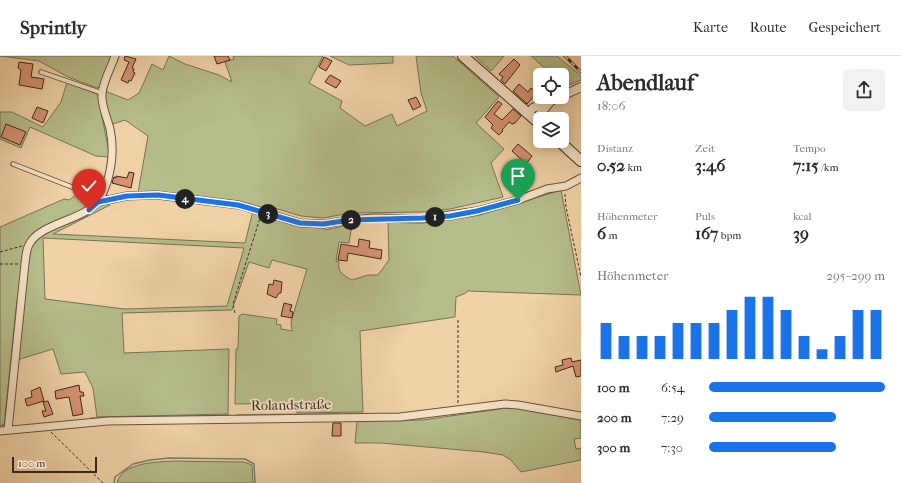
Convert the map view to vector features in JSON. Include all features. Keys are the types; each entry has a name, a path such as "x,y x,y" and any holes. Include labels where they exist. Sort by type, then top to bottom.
{"main road":[{"path":"462,56 533,118"},
{"path":"567,148 581,161"}],"street":[{"path":"4,431 28,246 30,242 42,232 89,210 99,200 110,174 113,154 110,129 102,105 102,92 115,56"},
{"path":"569,92 581,86"},
{"path":"541,112 549,104"},
{"path":"99,200 127,196 158,195 238,205 300,223 323,224 350,220 429,218 477,211 547,189 566,186 581,178"},
{"name":"Rolandstraße","path":"4,431 108,421 400,417 505,404 518,404 581,416"}],"lane":[{"path":"42,72 102,92"},
{"path":"13,164 93,196 99,200"}],"path":[{"path":"566,186 566,207 581,277"},
{"path":"235,314 233,304 262,212"},
{"path":"0,252 28,246"},
{"path":"0,264 25,263"},
{"path":"458,320 458,411"},
{"path":"45,426 103,483"}],"green space":[{"path":"0,56 112,56 101,86 97,88 68,77 39,61"},
{"path":"169,56 185,64 219,75 232,82 225,62 234,59 233,56 323,56 309,83 342,101 340,108 365,126 392,114 397,126 427,111 421,93 416,56 453,56 499,97 476,123 504,149 491,163 503,197 450,209 422,212 350,213 323,218 301,216 271,207 261,208 138,193 148,136 125,120 110,125 105,106 105,91 128,100 139,93 152,64 163,70"},
{"path":"330,56 393,56 393,63 349,65"},
{"path":"475,56 504,56 491,71"},
{"path":"531,56 557,56 581,76 581,80 569,85 569,68 545,68"},
{"path":"67,82 99,95 110,157 96,156 30,127 21,148 0,139 0,112 12,112 43,127 61,102"},
{"path":"561,190 581,295 467,291 466,293 456,297 455,317 360,331 363,412 297,413 296,403 235,404 236,349 238,349 239,316 242,314 277,319 276,324 281,325 281,329 292,331 291,322 307,269 272,260 269,268 249,262 232,310 122,313 124,353 229,349 228,414 97,417 93,388 85,372 61,374 53,349 17,360 23,301 17,300 4,426 0,426 0,227 64,199 69,200 79,193 96,200 96,206 108,202 110,205 53,234 245,243 253,211 302,227 325,228 325,230 352,224 349,243 339,242 336,261 339,262 340,271 352,280 368,275 378,275 389,260 388,222 451,220 480,215","holes":["43,238 244,248 227,306 124,309 45,299"]},
{"path":"506,408 518,408 581,420 581,438 574,439 576,449 581,448 581,460 521,472 511,460 503,455 381,443 355,443 357,421 423,420"},
{"path":"174,461 244,462 252,465 253,483 117,483 120,476 133,467 141,464"}],"building":[{"path":"125,56 136,59 132,68 134,69 133,72 135,73 131,81 129,80 128,83 121,80 129,62 124,60"},
{"path":"214,56 228,56 230,60 217,64"},
{"path":"324,57 332,61 326,71 319,67"},
{"path":"514,59 520,65 505,84 501,80 503,77 499,74"},
{"path":"19,62 33,64 31,77 44,79 42,89 19,85 21,70 18,68"},
{"path":"330,75 341,81 336,88 325,82"},
{"path":"519,84 528,92 531,88 533,90 533,97 527,104 513,91"},
{"path":"416,97 421,106 413,110 408,100"},
{"path":"498,101 502,104 494,114 502,120 513,109 521,116 515,123 512,124 509,122 499,135 491,128 493,125 485,117"},
{"path":"37,107 48,111 43,123 32,118"},
{"path":"6,124 26,132 20,145 1,137"},
{"path":"518,144 532,156 526,164 512,151"},
{"path":"129,172 134,173 131,188 112,183 114,177 116,178 116,176 127,178"},
{"path":"359,239 370,241 369,248 382,250 381,259 348,253 347,261 338,260 341,244 358,247"},
{"path":"274,280 282,282 281,293 279,293 276,298 267,294 269,284 273,285"},
{"path":"284,303 292,305 290,311 293,312 292,318 281,316"},
{"path":"571,358 572,362 581,360 581,376 576,377 573,366 556,372 555,367 563,365 562,360"},
{"path":"79,385 80,392 83,392 84,396 80,396 83,414 73,416 69,397 56,399 55,391"},
{"path":"40,387 44,401 27,406 25,399 32,397 31,391"},
{"path":"48,401 53,414 44,417 42,411 46,411 43,402"},
{"path":"333,423 341,423 341,436 332,436"}],"waterway":[{"path":"237,415 338,414"},
{"path":"155,417 229,415"},
{"path":"91,418 101,418"},
{"path":"0,427 5,423"},
{"path":"114,483 115,477 133,464 169,458 245,459 254,464 255,483"}],"railway":[{"path":"565,56 581,72"}],"route":[{"path":"89,210 98,202 127,196 158,195 238,205 300,223 323,224 374,218 422,218 450,216 477,211 518,200"}]}
